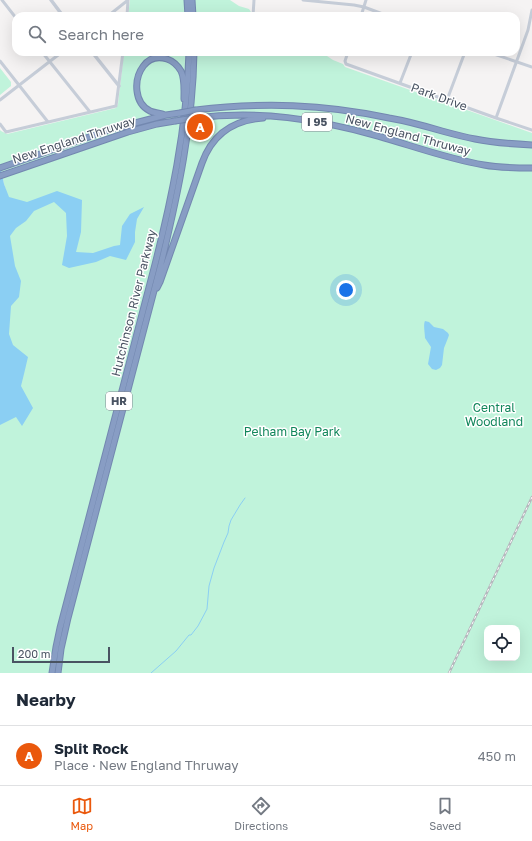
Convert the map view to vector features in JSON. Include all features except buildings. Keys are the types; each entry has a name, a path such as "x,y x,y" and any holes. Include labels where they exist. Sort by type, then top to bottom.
{"highway":[{"path":"187,0 188,12"},
{"path":"192,0 193,12"},
{"name":"Hutchinson River Parkway","path":"52,673 60,628 160,242 174,179 188,86 189,56"},
{"name":"Hutchinson River Parkway","path":"58,673 61,648 68,618 171,221 186,146 192,102 194,56"},
{"path":"166,115 147,110 141,104 137,93 137,81 140,70 147,62 157,58 164,58 170,61 175,64 180,71 183,81 184,118"},
{"name":"New England Thruway","path":"0,168 112,129 166,115 196,110 264,105 353,111 423,125 474,139 505,144 532,145"},
{"name":"New England Thruway","path":"0,176 134,130 162,123 195,118 244,114 275,116 351,129 467,162 497,167 532,168"},
{"path":"153,294 160,282 209,147 221,134 237,124 249,120 275,116"}],"street":[{"path":"2,0 12,13"},
{"path":"51,0 60,12"},
{"path":"113,12 128,0"},
{"path":"127,12 128,0"},
{"path":"253,12 254,0"},
{"path":"303,0 364,7 377,12"},
{"path":"362,12 366,0"},
{"path":"520,52 531,23 532,10"},
{"path":"45,56 90,112"},
{"path":"0,100 57,56"},
{"path":"95,56 119,86"},
{"path":"0,124 6,132 116,106 123,56"},
{"name":"Park Drive","path":"347,56 345,61 346,64 532,130"},
{"path":"400,83 410,56"},
{"path":"448,100 463,56"},
{"path":"499,56 532,68"},
{"path":"496,118 518,56"},
{"path":"0,61 48,122"}],"green space":[{"path":"130,0 230,0 239,6 249,9 251,12 128,12"},
{"name":"Pelham Bay Park","path":"124,56 327,56 343,64 345,67 532,133 532,673 0,673 0,299 8,197 0,164 0,130 7,134 116,108 118,104"},
{"path":"0,68 11,82 11,86 0,95"}],"water":[{"path":"0,164 4,184 9,197 27,202 57,191 82,200 81,232 76,252 93,253 120,245 122,226 130,214 144,207 137,219 135,242 126,260 110,256 96,262 69,268 62,265 67,236 66,213 54,202 34,211 26,221 16,228 10,236 15,266 21,281 19,297 11,306 9,334 13,345 28,357 21,386 33,408 22,426 16,417 0,425"},
{"path":"425,321 429,322 434,327 443,329 449,335 444,348 442,365 436,370 432,369 428,364 431,347 425,338"}],"waterway":[{"path":"151,673 176,651 198,626 207,609 209,586 214,568 228,533 231,520 245,498"}],"railway":[{"path":"449,673 532,497"}],"place":[{"name":"Split Rock","path":"200,127"}],"park label":[{"name":"Central Woodland","path":"494,415"}]}
